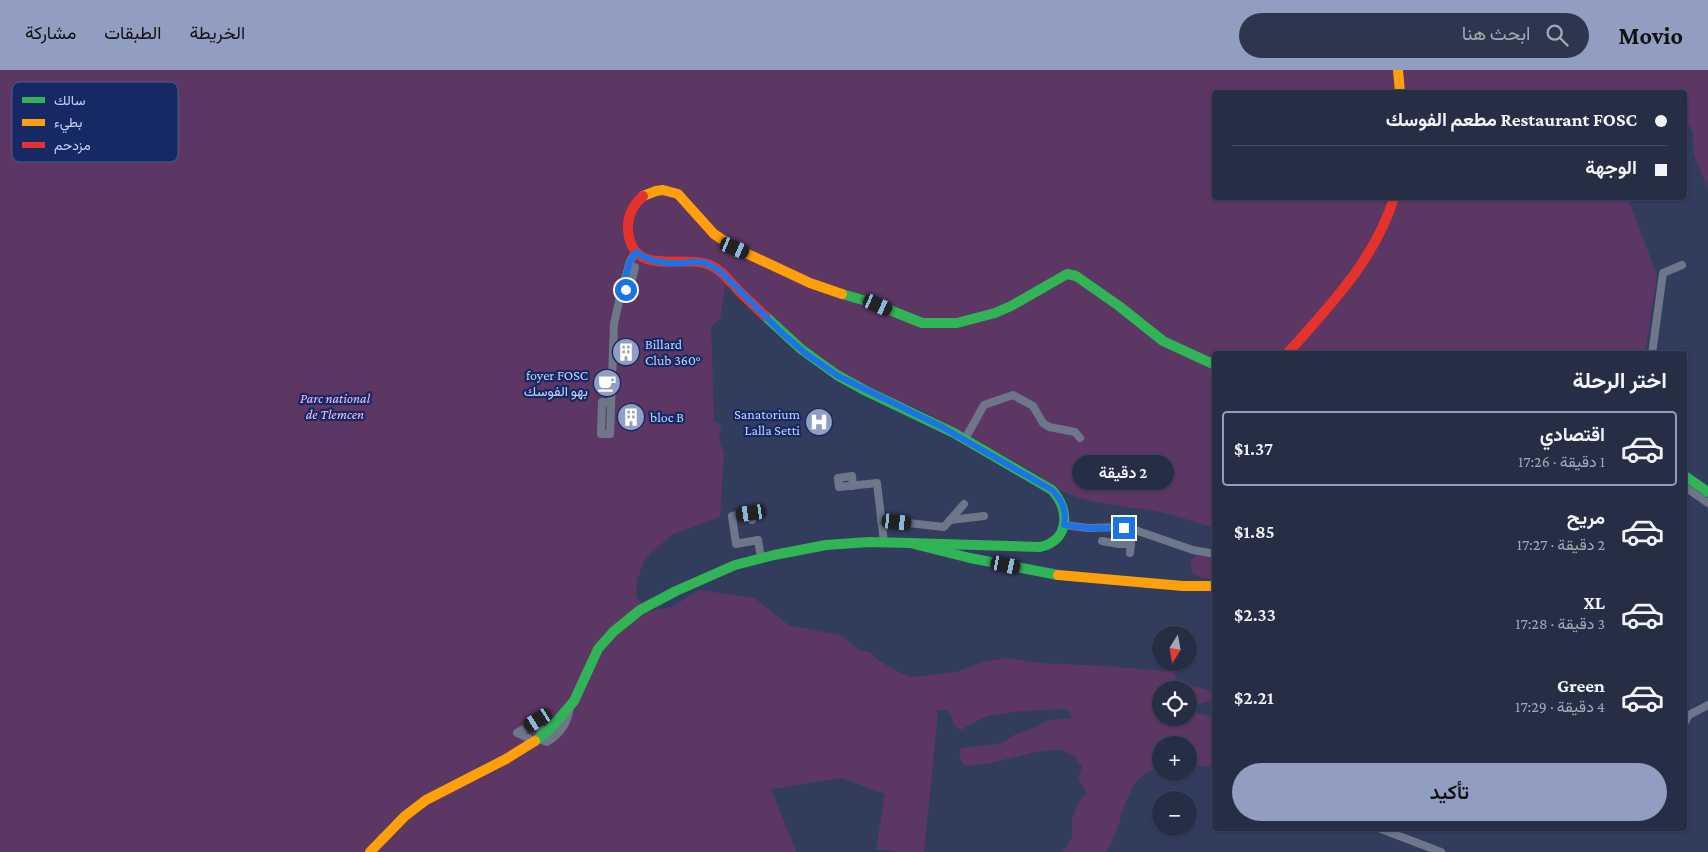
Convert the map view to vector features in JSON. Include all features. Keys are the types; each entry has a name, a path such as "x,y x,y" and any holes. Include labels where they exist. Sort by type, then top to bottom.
{"main road":[{"path":"1398,70 1400,90"},
{"path":"370,852 405,816 426,800 506,759 538,739 559,720 570,706 581,689 592,658 613,632 640,610 676,591 735,565 826,545 942,542 1036,548 1052,543 1058,538 1064,525 1064,509 1052,490 965,440 838,376 784,336 717,269 697,261 671,264 660,262 636,252 628,233 630,213 637,202 649,193 660,189 678,194 714,234 735,248 810,283 870,302 922,323 957,323 995,313 1012,306 1062,276 1072,275 1080,278 1119,306 1163,341 1212,364"},
{"path":"1290,351 1347,283 1375,244 1381,234 1393,200"},
{"path":"1687,477 1706,490"},
{"path":"910,543 970,558 1064,576 1183,586 1212,586"}],"street":[{"path":"611,403 614,324 629,265 636,252"},
{"path":"1652,351 1662,273 1682,265"},
{"path":"965,440 984,405 1013,395 1034,406 1043,423 1049,427 1075,432 1080,438"},
{"path":"853,486 877,483 884,542"},
{"path":"1687,489 1708,503"},
{"path":"881,520 944,527 964,504"},
{"path":"752,520 751,513 732,516 736,544 758,540 761,558"},
{"path":"950,520 984,516"},
{"path":"1064,525 1088,528 1121,527 1132,529 1193,550 1212,553"},
{"path":"1130,553 1132,529"},
{"path":"1102,541 1130,544"},
{"path":"1687,718 1689,715 1708,705"},
{"path":"1386,831 1441,852"}],"green space":[{"name":"Parc national de Tlemcen","path":"0,70 1708,70 1708,189 1694,154 1693,132 1687,122 1687,90 1646,90 1644,88 1641,90 1212,90 1212,200 1629,200 1657,276 1645,351 1212,351 1212,527 1155,511 1093,501 1064,492 1051,485 1039,475 923,411 889,398 838,370 796,341 727,276 720,319 711,327 714,421 721,425 719,441 724,453 720,517 671,535 644,560 637,581 636,597 651,611 672,607 699,590 754,598 790,626 840,635 859,650 871,653 878,660 896,671 912,677 956,672 982,662 1004,658 1039,663 1174,672 1177,681 1152,681 1152,726 1197,726 1197,713 1212,717 1212,767 1197,766 1197,736 1152,736 1152,771 1145,774 1136,783 1130,793 1112,843 1106,852 1063,852 1072,839 1072,820 1077,805 1087,793 1078,779 1082,767 1075,757 1061,750 1039,751 986,764 965,766 959,756 961,748 1003,743 1014,735 1034,728 1048,720 1073,718 1067,709 1022,711 987,716 960,730 954,724 949,710 935,710 938,713 924,852 899,852 876,849 885,794 841,778 771,789 796,852 0,852"},
{"path":"1196,555 1212,558 1212,579 1202,578 1193,574 1191,560"},
{"name":"Parc national de Tlemcen","path":"1197,687 1212,691 1212,701 1197,705"}],"traffic: fast":[{"path":"842,294 870,302 922,323 957,323 995,313 1011,306 1067,274 1076,276 1119,306 1163,341 1212,364"},
{"path":"765,316 801,349 837,375 954,433 1052,490 1062,506 1064,515 1062,531 1057,538 1040,547 910,543"},
{"path":"1687,477 1708,492"},
{"path":"535,741 551,728 574,701 598,649 613,632 640,610 676,591 735,565 826,545 869,542 910,543 970,558 1058,575"}],"traffic: slow":[{"path":"1398,70 1400,90"},
{"path":"643,196 663,190 678,194 714,234 735,248 810,283 842,294"},
{"path":"1058,575 1183,586 1212,586"},
{"path":"370,852 405,816 426,800 506,759 535,741"}],"traffic: jam":[{"path":"643,196 631,211 628,225 632,245 639,255 649,260 661,262 701,262 712,266 724,274 765,316"},
{"path":"1290,351 1334,300 1363,262 1375,242 1393,200"}],"place":[{"name":"Billard Club 360°","path":"626,352"},
{"name":"foyer FOSC بهو الفوسك","path":"607,383"},
{"name":"bloc B","path":"631,417"},
{"name":"Sanatorium Lalla Setti","path":"819,422"}],"route":[{"path":"626,290 622,289 630,261 636,252 650,260 671,264 697,261 710,265 723,274 788,340 838,376 942,427 1052,490 1064,509 1064,525 1088,528 1124,528"}]}
